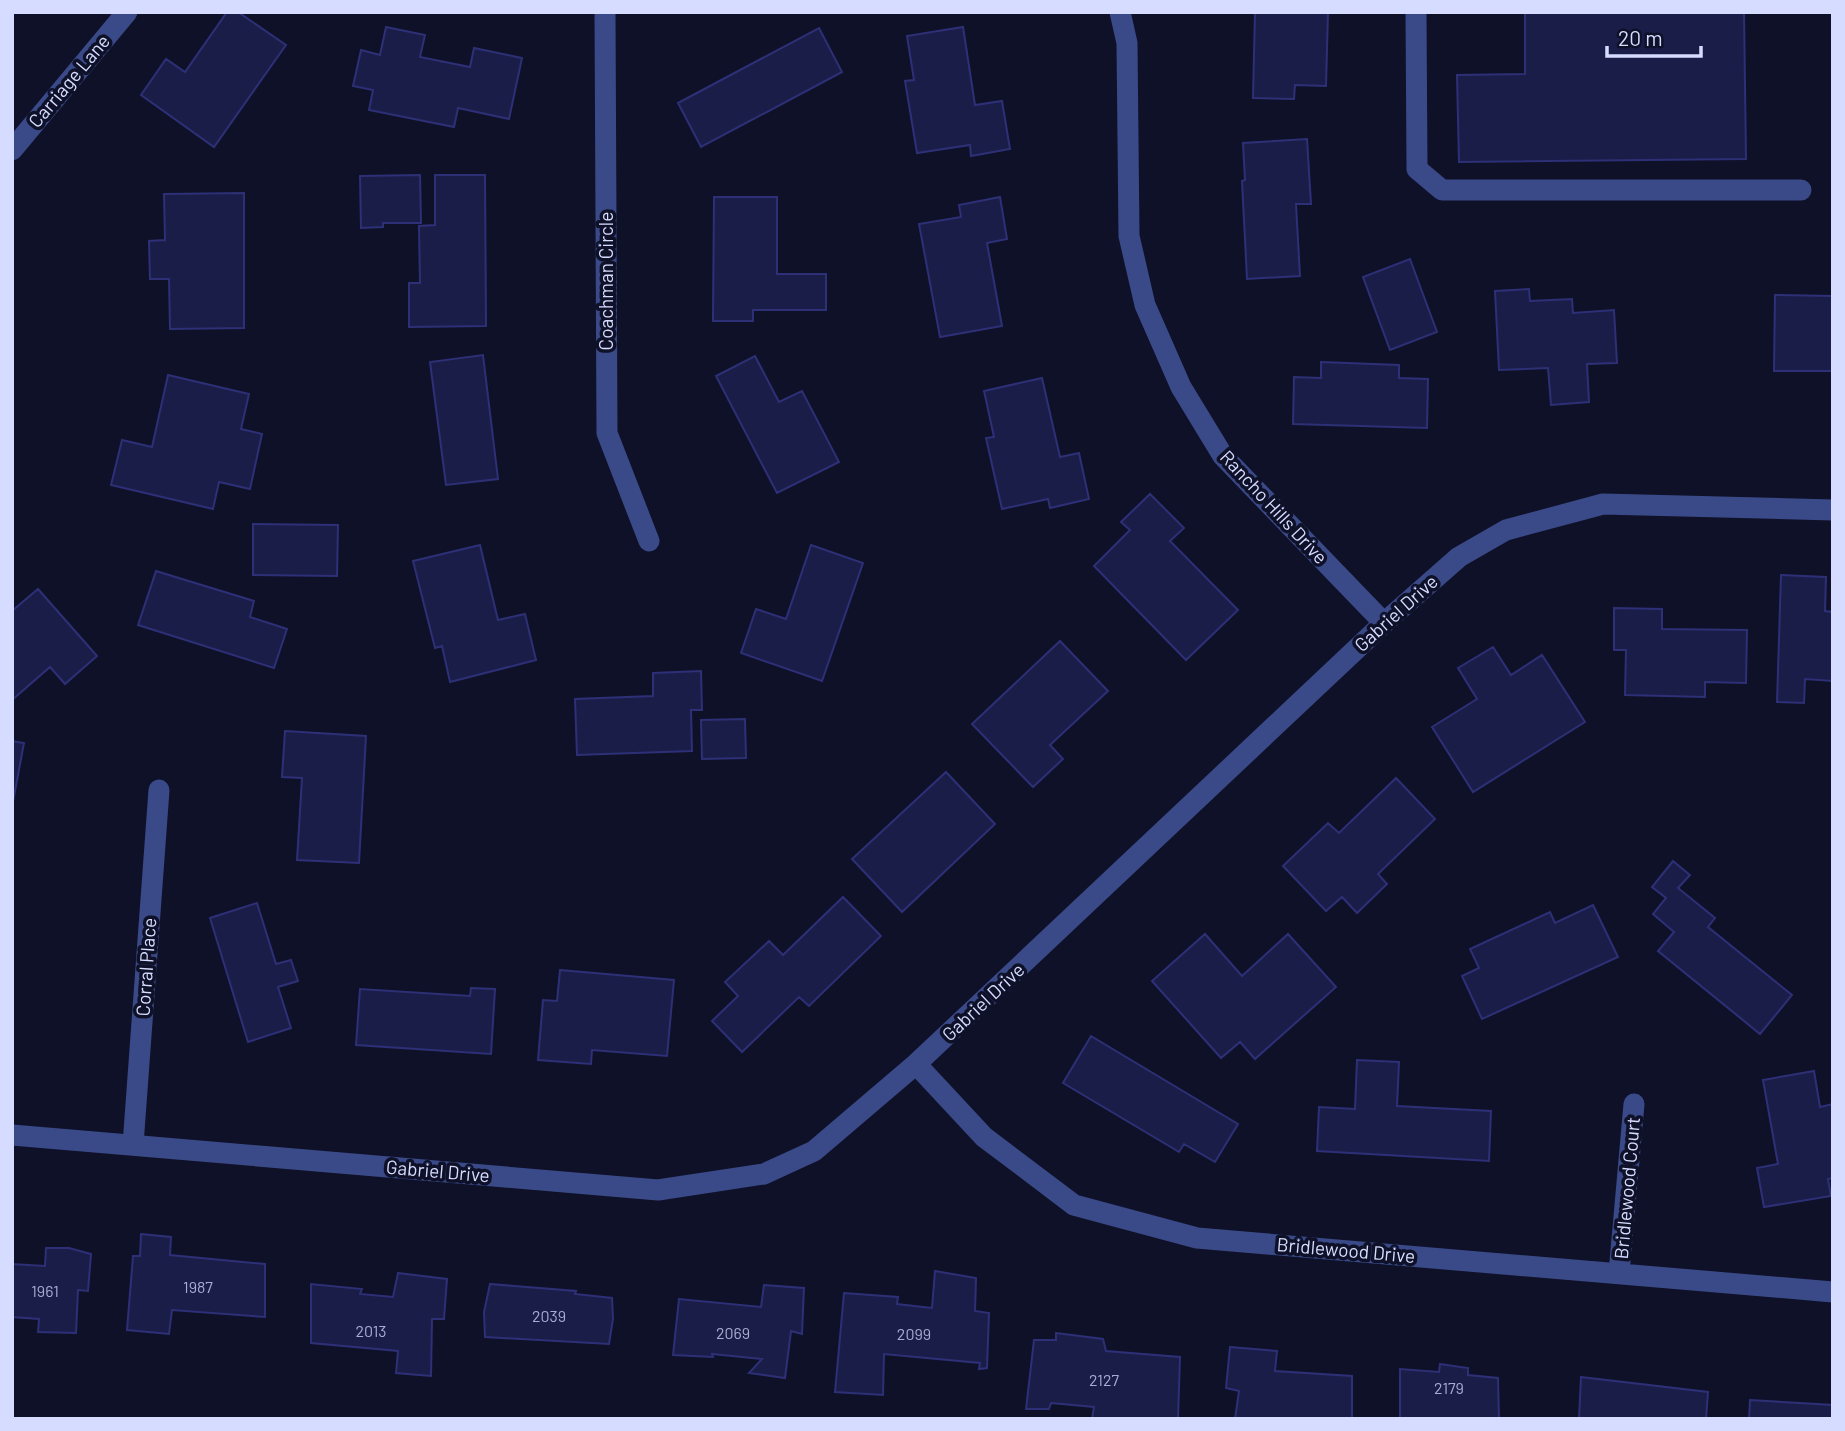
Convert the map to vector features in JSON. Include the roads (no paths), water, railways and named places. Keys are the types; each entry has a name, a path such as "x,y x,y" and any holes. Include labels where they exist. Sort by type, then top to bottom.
{"street":[{"name":"Carriage Lane","path":"12,150 127,12"},
{"name":"Coachman Circle","path":"605,12 607,433 649,541"},
{"name":"Rancho Hills Drive","path":"1120,12 1127,43 1129,236 1145,305 1181,387 1223,456 1384,624"},
{"path":"1416,12 1417,169 1442,190 1801,190"},
{"name":"Gabriel Drive","path":"12,1135 658,1190 764,1174 814,1151 916,1064 1384,624 1459,557 1506,530 1603,504 1833,510"},
{"name":"Corral Place","path":"133,1145 159,790"},
{"name":"Bridlewood Drive","path":"916,1064 984,1137 1074,1205 1197,1238 1833,1292"},
{"name":"Bridlewood Court","path":"1619,1273 1634,1104"}]}
